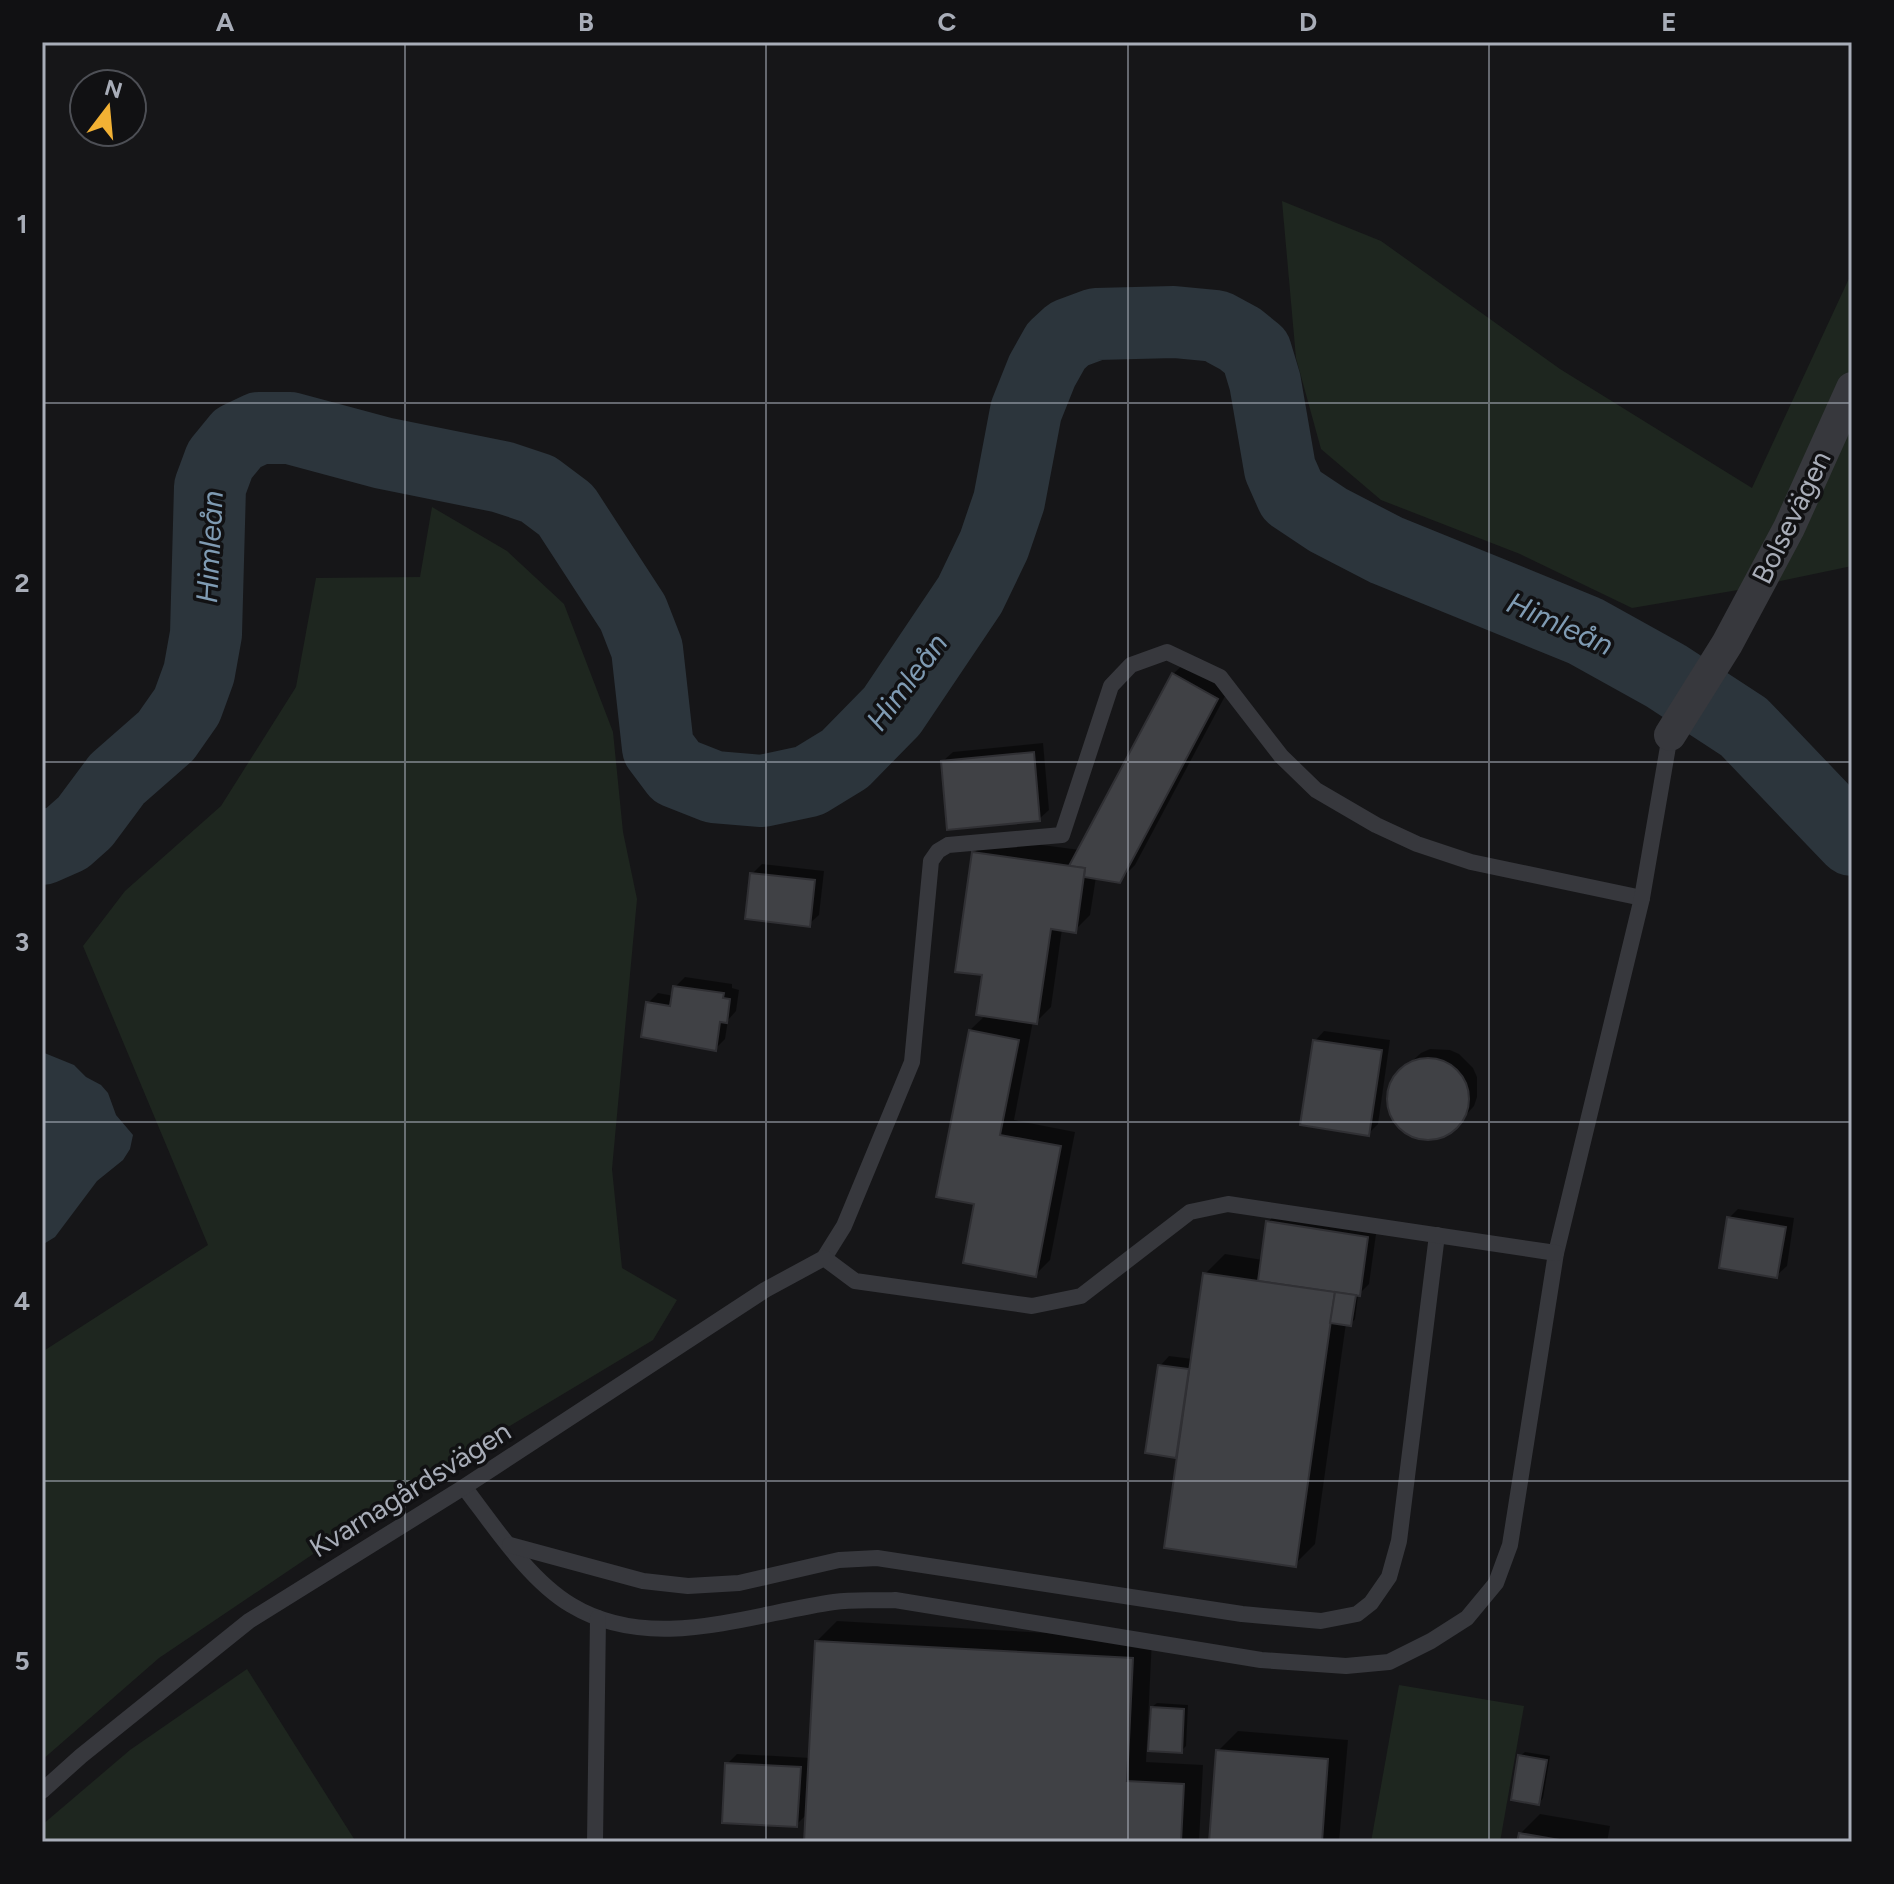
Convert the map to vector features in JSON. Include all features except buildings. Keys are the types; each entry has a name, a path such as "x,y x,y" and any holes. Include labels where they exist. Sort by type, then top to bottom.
{"street":[{"name":"Bolsevägen","path":"1670,735 1727,644 1789,528 1852,388"}],"lane":[{"path":"1556,1253 1228,1204 1190,1212 1081,1296 1032,1306 855,1281 824,1258 844,1226 912,1062 931,861 938,851 948,845 1062,835 1111,686 1131,665 1167,652 1220,677 1281,756 1316,790 1376,825 1417,844 1471,862 1642,898"},
{"path":"464,1487 545,1585 570,1605 598,1618 632,1626 695,1628 836,1602 895,1600 1261,1660 1346,1666 1389,1662 1431,1641 1467,1618 1496,1583 1510,1545 1556,1253 1642,898 1670,735"},
{"path":"508,1544 643,1581 688,1586 739,1583 839,1560 877,1558 1242,1614 1321,1621 1357,1614 1371,1603 1389,1577 1399,1541 1437,1235"},
{"name":"Kvarnagårdsvägen","path":"42,1791 249,1621 464,1487 694,1334 824,1258"},
{"path":"595,1842 598,1618"}],"shaded area":[{"path":"1282,201 1381,241 1560,369 1752,488 1852,272 1852,566 1632,608 1520,554 1381,500 1321,449 1296,358"},
{"path":"432,507 507,551 564,604 613,732 623,832 637,899 612,1169 622,1268 677,1300 653,1340 448,1463 159,1658 42,1760 42,1352 208,1245 83,946 125,891 221,806 296,687 316,578 420,577"},
{"path":"42,1052 74,1065 86,1077 101,1085 108,1093 116,1115 133,1135 130,1149 123,1160 97,1181 55,1237 42,1245"},
{"path":"247,1669 356,1842 42,1842 42,1825 130,1750"},
{"path":"1399,1685 1524,1706 1500,1842 1371,1842"}],"waterway":[{"name":"Himleån","path":"42,849 67,838 85,822 117,779 166,736 187,706 199,673 206,634 210,487 220,460 238,438 259,428 290,428 383,453 502,477 538,489 566,510 633,613 647,649 658,748 676,772 714,787 762,791 809,781 845,759 892,711 970,595 994,545 1009,501 1026,411 1056,346 1069,334 1096,324 1174,322 1216,326 1256,352 1265,382 1280,469 1292,496 1328,520 1386,550 1585,631 1666,676 1744,727 1852,840"}]}
